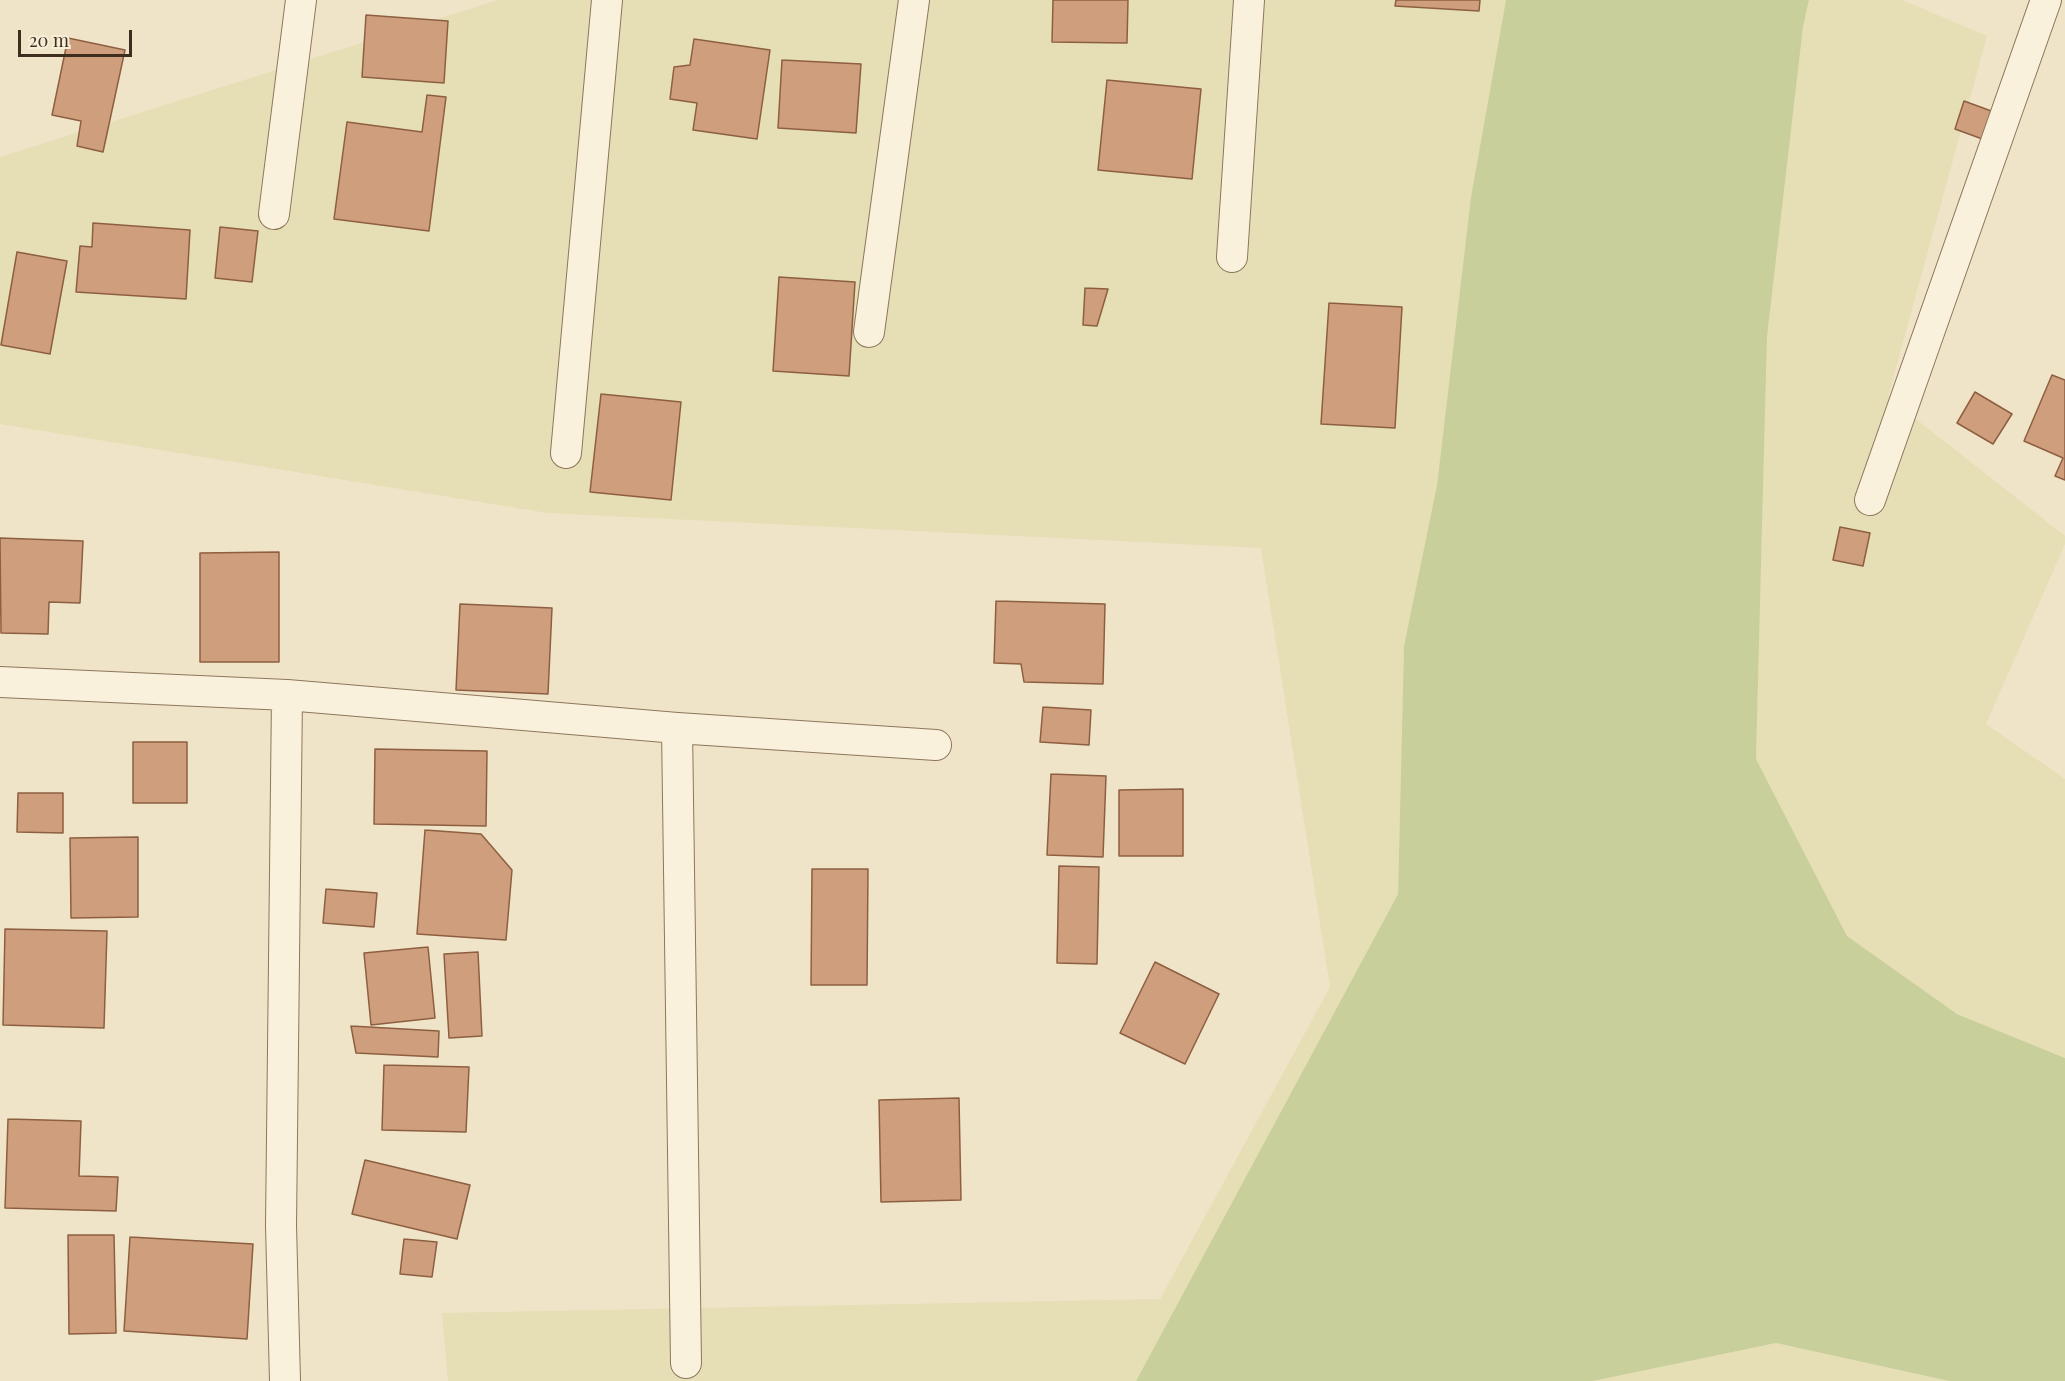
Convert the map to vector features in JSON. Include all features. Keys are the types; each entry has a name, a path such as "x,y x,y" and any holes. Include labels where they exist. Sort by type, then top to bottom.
{"street":[{"path":"274,214 301,0"},
{"path":"566,453 607,0"},
{"path":"869,332 914,0"},
{"path":"1232,257 1249,0"},
{"path":"1870,500 2046,0"},
{"path":"2,685 287,695 677,728 936,745"},
{"path":"285,1381 281,1225 287,695"},
{"path":"677,728 686,1363"}],"shaded area":[{"path":"498,0 1506,0 1471,197 1437,485 1404,646 1398,894 1136,1381 448,1381 442,1313 1160,1299 1330,987 1261,548 548,513 0,424 0,157"},
{"path":"1809,0 1902,0 1987,36 1888,397 2065,536 2065,544 1986,724 2065,779 2065,1058 1957,1014 1847,936 1756,759 1767,337 1803,27"},
{"path":"1776,1343 1949,1381 1593,1381"}],"green space":[{"path":"1506,0 1809,0 1803,27 1767,337 1756,759 1847,936 1957,1014 2065,1058 2065,1381 1949,1381 1776,1343 1593,1381 1136,1381 1398,894 1404,646 1437,485 1471,197"}],"building":[{"path":"1053,0 1128,0 1127,43 1052,42"},
{"path":"1396,0 1480,0 1479,11 1395,6"},
{"path":"366,15 448,21 444,83 362,77"},
{"path":"68,38 125,50 103,152 77,146 81,121 52,115"},
{"path":"694,39 770,50 757,139 693,130 697,103 670,99 674,67 690,65"},
{"path":"782,60 861,64 856,133 778,128"},
{"path":"1107,80 1201,89 1192,179 1098,170"},
{"path":"427,95 446,97 429,231 334,219 347,122 422,132"},
{"path":"1964,101 1994,112 1985,140 1955,129"},
{"path":"93,223 190,230 186,299 76,292 80,246 92,247"},
{"path":"220,227 258,231 252,282 215,278"},
{"path":"17,252 67,261 50,354 1,345"},
{"path":"779,277 855,282 849,376 773,371"},
{"path":"1085,288 1108,289 1097,326 1083,325"},
{"path":"1329,303 1402,307 1395,428 1321,424"},
{"path":"2052,375 2065,380 2065,480 2055,476 2063,458 2024,441"},
{"path":"1975,392 2012,414 1993,444 1957,423"},
{"path":"601,394 681,402 671,500 590,492"},
{"path":"1840,527 1870,533 1863,566 1833,560"},
{"path":"0,538 83,541 80,603 49,602 48,634 1,633"},
{"path":"279,552 279,662 200,662 200,553"},
{"path":"996,601 1105,604 1103,684 1024,682 1021,664 994,663"},
{"path":"460,604 552,608 548,694 456,690"},
{"path":"1043,707 1091,710 1089,745 1040,742"},
{"path":"133,742 187,742 187,803 133,803"},
{"path":"375,749 487,751 486,826 374,824"},
{"path":"1051,774 1106,776 1103,857 1047,855"},
{"path":"1183,789 1183,856 1119,856 1119,790"},
{"path":"18,793 63,793 63,833 17,832"},
{"path":"425,830 481,834 512,870 506,940 417,934"},
{"path":"138,837 138,917 71,918 70,838"},
{"path":"1059,866 1099,867 1097,964 1057,963"},
{"path":"812,869 868,869 867,985 811,985"},
{"path":"326,889 377,893 374,927 323,923"},
{"path":"5,929 107,931 104,1028 3,1025"},
{"path":"428,947 435,1018 371,1025 364,953"},
{"path":"478,952 482,1036 449,1038 444,954"},
{"path":"1155,962 1219,994 1185,1064 1120,1033"},
{"path":"351,1026 439,1031 438,1057 356,1053"},
{"path":"384,1065 469,1067 466,1132 382,1130"},
{"path":"959,1098 961,1200 881,1202 879,1100"},
{"path":"8,1119 81,1121 79,1176 118,1177 116,1211 5,1208"},
{"path":"365,1160 470,1185 457,1239 352,1214"},
{"path":"68,1235 114,1235 116,1333 69,1334"},
{"path":"130,1237 253,1244 247,1339 124,1331"},
{"path":"404,1239 437,1242 432,1277 400,1274"}]}
